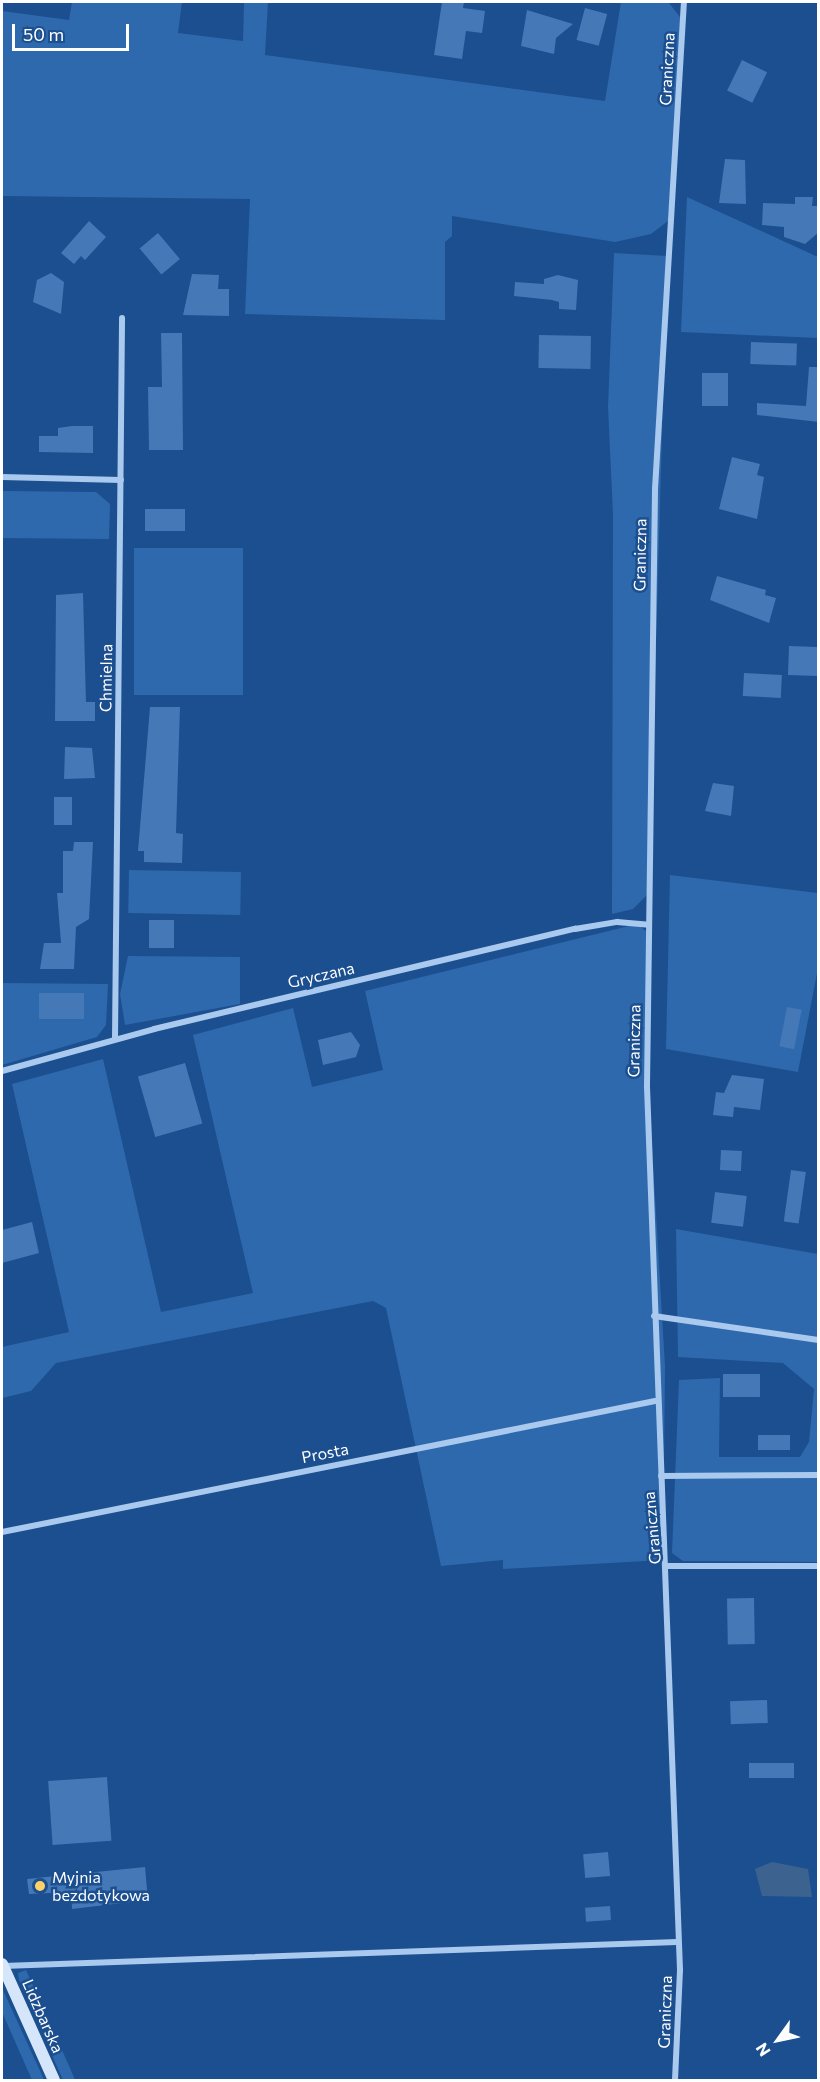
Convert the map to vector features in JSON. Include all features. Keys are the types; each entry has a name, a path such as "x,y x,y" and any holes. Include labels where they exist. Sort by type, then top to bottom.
{"main road":[{"name":"Lidzbarska","path":"2,1965 54,2080"}],"street":[{"name":"Graniczna","path":"675,2080 677,1942 668,1566 655,1401 647,1086 655,489 684,2"},
{"name":"Chmielna","path":"115,1039 122,318"},
{"path":"2,477 121,480"},
{"name":"Gryczana","path":"2,1071 115,1039 574,929 617,922 649,925"},
{"path":"654,1316 819,1340"},
{"name":"Prosta","path":"2,1532 655,1401"},
{"path":"661,1476 819,1475"},
{"path":"668,1566 819,1566"},
{"path":"2,1965 677,1942"}],"shaded area":[{"path":"72,2 182,2 178,33 243,41 244,2 268,2 265,55 605,101 621,2 669,3 683,21 668,221 651,234 615,242 452,216 452,236 445,242 445,320 245,314 250,199 2,196 2,11 69,20"},
{"path":"687,197 818,257 818,338 681,332"},
{"path":"614,253 667,256 649,893 633,909 612,914 613,515 608,407"},
{"path":"2,491 96,492 110,504 109,539 2,538"},
{"path":"134,548 243,548 243,695 134,695"},
{"path":"129,870 241,872 240,915 128,913"},
{"path":"670,875 818,893 818,968 798,1072 666,1049"},
{"path":"637,924 651,935 648,1078 665,1366 663,1560 503,1569 503,1560 441,1566 386,1308 373,1301 56,1363 31,1391 2,1398 2,1347 69,1332 12,1084 103,1059 161,1312 253,1293 193,1035 293,1008 312,1087 383,1070 365,991"},
{"path":"128,956 240,957 240,1004 125,1025 120,994"},
{"path":"3,983 108,984 106,1025 97,1037 2,1065"},
{"path":"676,1229 818,1254 818,1562 683,1561 672,1553 679,1380 720,1378 719,1457 800,1457 809,1442 814,1389 783,1363 678,1357"},
{"path":"772,1862 808,1869 812,1897 762,1896 755,1869"},
{"path":"26,1970 75,2080 63,2080 19,1980 18,1973"},
{"path":"2,1988 44,2080 32,2080 2,2012"}],"building":[{"path":"442,2 464,2 463,8 485,11 482,33 466,31 462,59 434,55"},
{"path":"585,8 607,14 599,46 576,40"},
{"path":"527,10 573,24 556,38 554,54 521,46"},
{"path":"742,60 767,72 752,103 727,91"},
{"path":"725,159 745,160 746,204 719,203"},
{"path":"795,197 813,197 812,206 819,206 819,232 805,244 784,237 784,227 762,225 763,203 795,204"},
{"path":"89,221 106,237 85,260 81,256 74,264 61,253"},
{"path":"158,233 180,259 161,274 140,248"},
{"path":"51,273 64,282 61,314 33,302 37,280"},
{"path":"192,274 219,275 218,289 229,289 229,316 183,315"},
{"path":"558,275 578,280 576,310 559,309 559,302 552,300 514,296 515,282 544,284 544,279"},
{"path":"161,333 182,333 183,450 149,450 148,387 162,387"},
{"path":"539,335 591,336 590,369 538,368"},
{"path":"751,342 797,344 796,366 750,364"},
{"path":"809,367 819,367 819,422 757,415 757,403 806,406"},
{"path":"702,373 728,373 728,406 702,406"},
{"path":"93,426 93,453 39,452 39,436 58,436 58,428"},
{"path":"732,457 760,464 757,475 764,477 757,519 719,509"},
{"path":"145,509 185,509 185,531 145,531"},
{"path":"717,576 766,590 765,595 776,598 769,623 710,600"},
{"path":"83,593 86,702 95,702 95,721 55,721 56,595"},
{"path":"789,646 818,647 817,676 788,675"},
{"path":"744,673 782,675 781,698 743,696"},
{"path":"150,707 180,707 176,833 183,834 182,863 144,862 144,851 138,851"},
{"path":"65,747 92,748 95,778 64,779"},
{"path":"713,783 734,786 731,816 705,811"},
{"path":"54,797 72,797 72,825 54,825"},
{"path":"74,842 93,842 89,919 76,927 74,969 40,969 44,943 61,943 57,893 63,893 63,851 73,851"},
{"path":"149,920 174,920 174,948 149,948"},
{"path":"39,993 84,993 84,1019 39,1019"},
{"path":"787,1007 802,1010 794,1049 779,1046"},
{"path":"351,1032 360,1045 356,1057 323,1065 318,1040"},
{"path":"185,1063 202,1124 155,1137 138,1077"},
{"path":"732,1075 764,1079 760,1110 734,1107 733,1117 713,1115 716,1092 724,1093"},
{"path":"721,1150 742,1151 741,1171 720,1170"},
{"path":"791,1170 806,1172 799,1224 784,1221"},
{"path":"715,1192 747,1196 743,1227 711,1223"},
{"path":"32,1222 39,1253 2,1263 2,1230"},
{"path":"723,1374 760,1374 760,1397 723,1397"},
{"path":"758,1435 790,1435 790,1450 758,1450"},
{"path":"727,1598 754,1598 755,1644 728,1644"},
{"path":"767,1700 768,1723 731,1724 730,1701"},
{"path":"749,1763 794,1763 794,1778 749,1778"},
{"path":"107,1777 111,1841 53,1845 48,1781"},
{"path":"608,1852 610,1876 585,1878 583,1854"},
{"path":"145,1867 148,1900 72,1909 71,1892 29,1894 27,1879"},
{"path":"610,1906 611,1920 586,1922 585,1908"}],"place":[{"name":"Myjnia bezdotykowa","path":"40,1886"}]}
